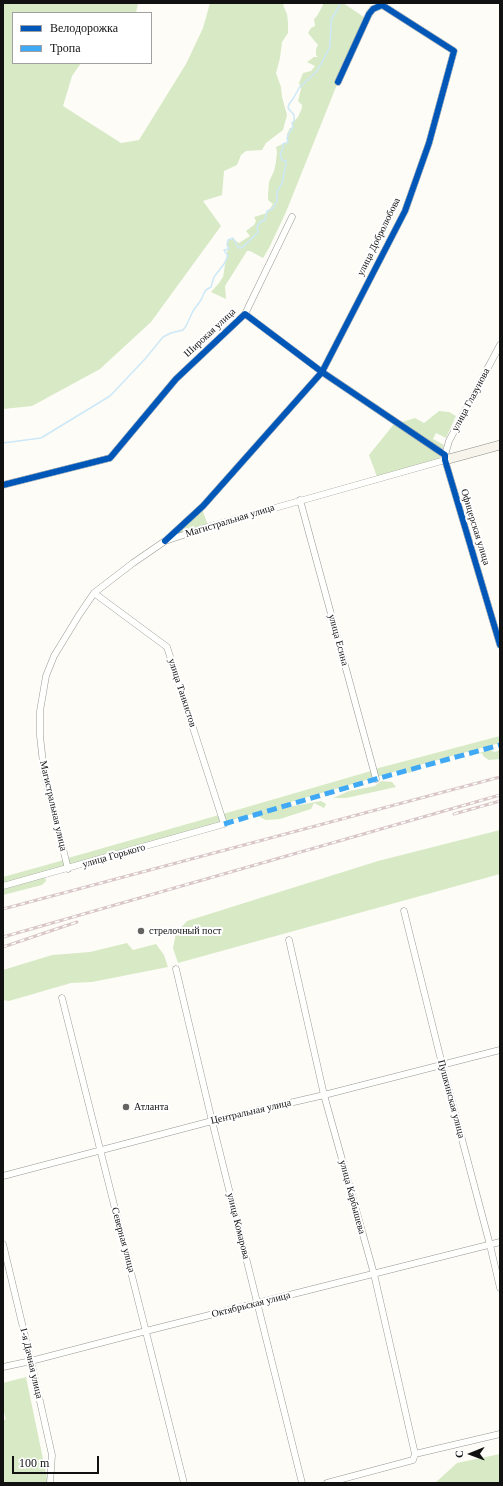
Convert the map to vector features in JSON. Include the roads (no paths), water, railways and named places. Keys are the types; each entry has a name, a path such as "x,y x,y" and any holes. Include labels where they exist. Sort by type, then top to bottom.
{"street":[{"name":"улица Добролюбова","path":"165,541 203,506 322,372 405,211 430,143 454,51 382,6 378,7 373,9 369,14 338,82"},
{"path":"245,314 292,217"},
{"name":"Широкая улица","path":"3,485 110,458 176,379 245,314 322,372 445,458"},
{"name":"улица Глазунова","path":"445,458 449,441 500,345"},
{"name":"Магистральная улица","path":"68,869 44,772 40,736 40,710 46,676 54,656 94,593 165,541 211,526 445,458 500,444"},
{"name":"Офицерская улица","path":"445,458 500,645"},
{"name":"улица Есина","path":"300,500 376,779"},
{"name":"улица Танкистов","path":"94,593 167,648 224,824"},
{"name":"улица Горького","path":"3,886 224,824"},
{"name":"Пушкинская улица","path":"404,911 500,1288"},
{"name":"улица Карбышева","path":"289,940 324,1095 374,1274 415,1454"},
{"name":"улица Комарова","path":"176,969 212,1121 302,1483"},
{"name":"Северная улица","path":"62,998 184,1483"},
{"name":"Центральная улица","path":"3,1176 212,1121 324,1095 500,1050"},
{"name":"Октябрьская улица","path":"3,1367 500,1242"},
{"name":"1-я Дачная улица","path":"3,1244 52,1455 50,1483"},
{"path":"327,1483 413,1460 415,1454 500,1434"}],"waterway":[{"path":"3,443 41,438 110,396 145,359 163,337 183,330 204,293 211,287 214,277 224,264 228,256 224,250 229,249 227,245 228,240 233,238 238,247 243,247 258,232 257,227 260,222 265,220 267,211 272,209 277,201 277,192 282,183 286,164 286,161 282,160 280,154 283,144 288,142 287,138 293,127 292,123 294,121 294,115 288,108 289,104 299,88 317,71 330,47 331,20 341,3"}],"railway":[{"path":"3,909 500,777"},
{"path":"3,937 500,795"},
{"path":"454,814 500,801"},
{"path":"3,947 77,922"}],"place":[{"name":"стрелочный пост","path":"141,931"},
{"name":"Атланта","path":"126,1107"}]}
